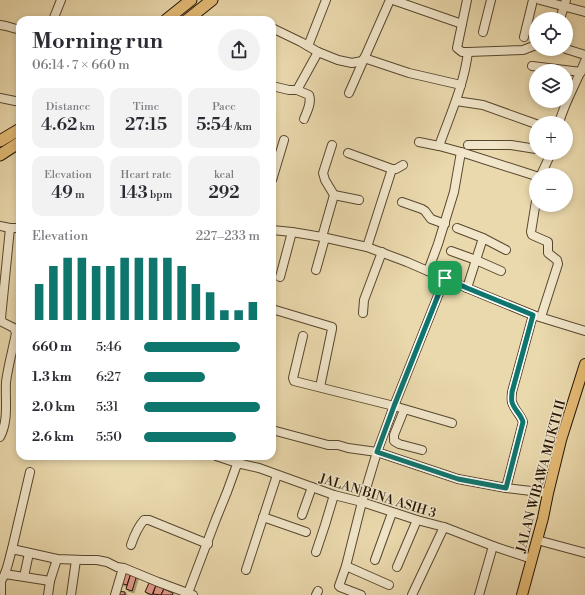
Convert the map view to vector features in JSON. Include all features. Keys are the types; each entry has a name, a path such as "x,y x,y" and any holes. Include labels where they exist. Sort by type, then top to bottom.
{"highway":[{"path":"171,16 190,0"},
{"path":"192,16 212,0"},
{"path":"0,141 16,131"},
{"path":"0,154 16,144"}],"main road":[{"name":"JALAN WIBAWA MUKTI II","path":"522,595 538,540 561,440 585,364"}],"street":[{"path":"54,16 60,0"},
{"path":"308,46 326,0"},
{"path":"348,93 389,0 462,24"},
{"path":"467,0 457,48 462,52 523,50 529,47"},
{"path":"482,32 491,0"},
{"path":"524,37 533,0"},
{"path":"540,0 565,3 585,12"},
{"path":"0,25 16,29"},
{"path":"276,30 318,52 343,61 352,62 363,60 461,85"},
{"path":"573,51 585,55"},
{"path":"276,87 288,90 293,89 318,52"},
{"path":"439,146 466,70 468,52"},
{"path":"561,116 585,61"},
{"path":"573,71 581,72"},
{"path":"276,83 310,96 310,103 304,119"},
{"path":"0,98 16,101"},
{"path":"456,101 483,105 529,121"},
{"path":"276,167 284,140"},
{"path":"418,142 461,152 529,174"},
{"path":"316,270 334,195 325,180 323,173 332,145"},
{"path":"468,145 511,145 529,148"},
{"path":"428,271 445,224 454,192 461,152"},
{"path":"348,153 392,169 396,169 403,165"},
{"path":"367,247 392,169"},
{"path":"334,195 359,200"},
{"path":"402,202 422,209 431,219 445,224"},
{"path":"534,212 531,232 532,235 548,242 548,253 557,260 558,264 541,317"},
{"path":"0,226 16,228"},
{"path":"0,437 6,412 3,381 16,333 14,328 2,322 1,318 10,228"},
{"path":"457,228 483,238 506,250"},
{"path":"276,230 324,237 367,247 533,315 585,332"},
{"path":"280,277 292,232"},
{"path":"467,288 483,238"},
{"path":"451,251 501,271"},
{"path":"363,313 366,295 382,252"},
{"path":"361,595 353,594 339,586 346,566 362,502 377,452 445,278"},
{"path":"276,310 332,327 320,387"},
{"path":"506,488 523,422 512,401 512,392 533,315"},
{"path":"303,336 293,378 294,381 394,406 452,423"},
{"path":"404,410 394,435 394,441 399,444 422,450"},
{"path":"276,431 328,445 338,445 377,452 458,479 506,488 548,493"},
{"path":"12,549 57,559 97,560 107,562 191,594 216,519 239,460"},
{"name":"JALAN BINA ASIH 3","path":"239,460 334,495 444,527 532,559"},
{"path":"1,595 2,579 12,549 30,472"},
{"path":"246,570 277,474"},
{"path":"302,515 312,487"},
{"path":"316,552 334,495"},
{"path":"375,560 392,513"},
{"path":"264,517 306,532"},
{"path":"131,545 134,534 144,520 149,520 208,544"},
{"path":"397,567 417,520"},
{"path":"412,595 444,527"},
{"path":"538,540 585,553"},
{"path":"479,595 493,546"},
{"path":"25,572 29,553"},
{"path":"48,595 50,581 57,559"},
{"path":"71,595 76,560"},
{"path":"346,566 390,585"},
{"path":"115,595 123,568"},
{"path":"2,579 50,581"}],"building":[{"path":"124,571 131,573 127,585 120,583"},
{"path":"131,573 137,575 132,591 126,589"},
{"path":"149,583 156,585 152,595 145,592"},
{"path":"156,585 164,588 161,595 153,594"},
{"path":"164,589 173,593 172,595 161,595"},
{"path":"118,591 125,592 125,595 117,595"}],"route":[{"path":"445,278 533,315 512,392 512,401 523,422 506,488 458,479 377,452 445,278"}]}
